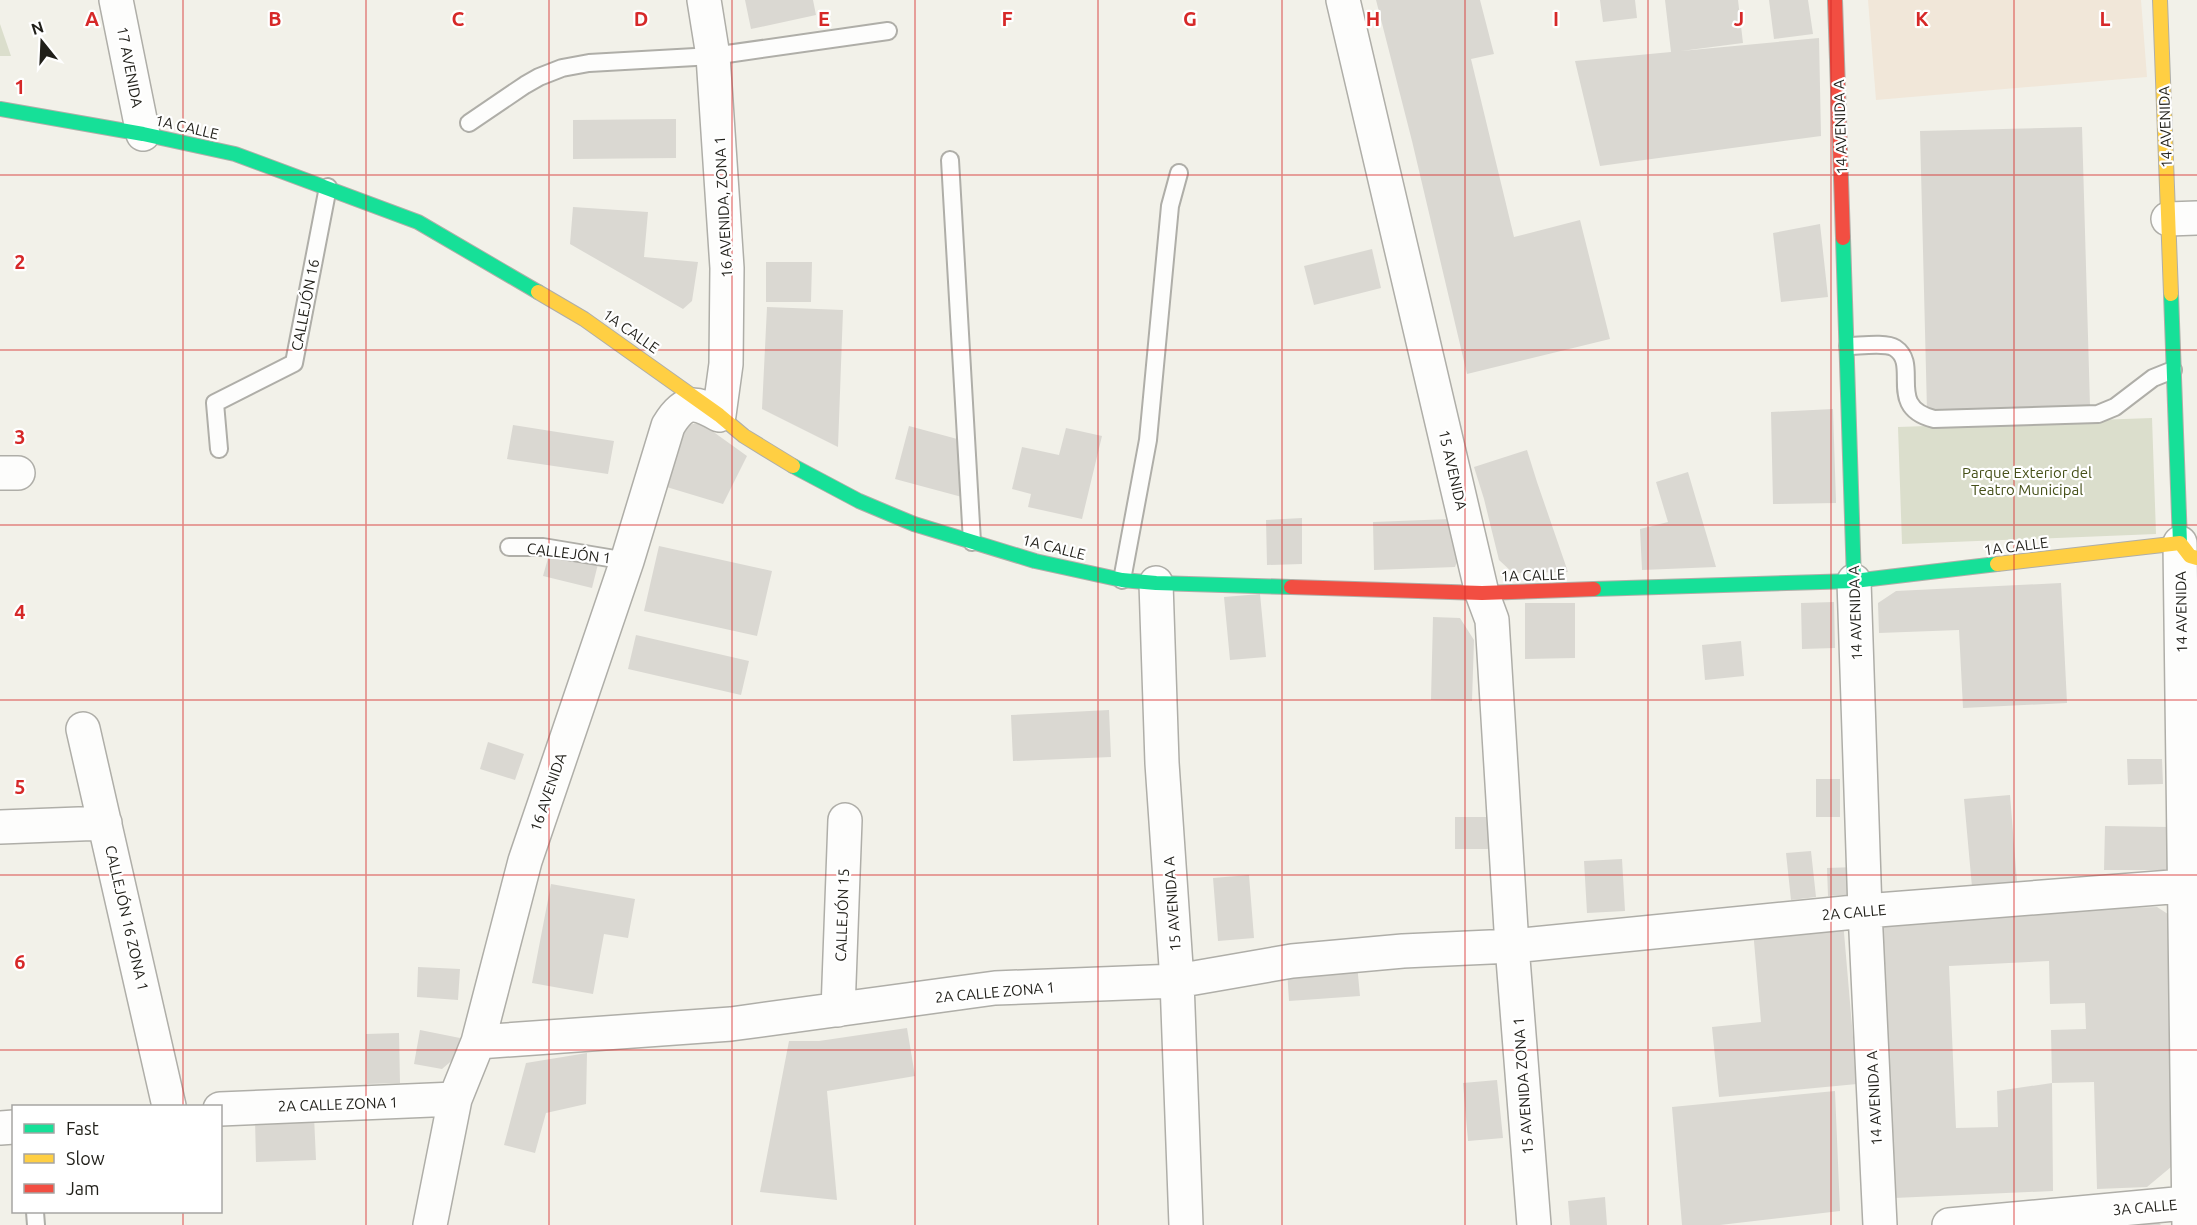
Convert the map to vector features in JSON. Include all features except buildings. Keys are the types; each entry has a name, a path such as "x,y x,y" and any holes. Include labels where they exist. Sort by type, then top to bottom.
{"main road":[{"name":"14 AVENIDA A","path":"1835,0 1854,581"},
{"name":"14 AVENIDA","path":"2160,0 2182,219 2173,370 2189,550"},
{"name":"1A CALLE","path":"0,109 143,134 235,154 418,222 584,319 719,415 744,436 786,462 859,501 914,524 1035,561 1122,580 1482,593 1854,581 2189,550"}],"street":[{"name":"17 AVENIDA","path":"116,0 143,134"},
{"name":"16 AVENIDA, ZONA 1","path":"704,0 713,56 728,268 726,364 719,415"},
{"name":"15 AVENIDA","path":"1343,0 1482,593 1492,620 1512,946"},
{"name":"16 AVENIDA","path":"430,1225 455,1099 478,1042 525,861 627,561 668,426 674,416 689,405 700,404 719,415"},
{"name":"14 AVENIDA","path":"2189,550 2192,1210"},
{"name":"14 AVENIDA A","path":"1854,581 1865,911 1880,1225"},
{"name":"15 AVENIDA A","path":"1156,583 1162,763 1177,981 1186,1225"},
{"name":"CALLEJÓN 16 ZONA 1","path":"83,729 169,1105"},
{"name":"CALLEJÓN 15","path":"838,1010 845,820"},
{"path":"0,827 105,823"},
{"name":"2A CALLE","path":"1512,946 1865,911 2191,885"},
{"name":"2A CALLE ZONA 1","path":"478,1042 731,1024 995,988 1177,981 1292,960 1403,951 1512,946"},
{"name":"15 AVENIDA ZONA 1","path":"1512,946 1534,1225"},
{"name":"2A CALLE ZONA 1","path":"222,1109 455,1099"},
{"name":"3A CALLE","path":"1949,1225 2192,1210"}],"lane":[{"path":"469,123 525,85 562,68 589,63 713,56 888,31"},
{"path":"950,160 972,542"},
{"path":"1122,580 1148,440 1170,206 1179,173"},
{"name":"CALLEJÓN 16","path":"219,449 215,403 294,363 328,187"},
{"path":"1848,346 1887,345 1895,348 1902,355 1905,364 1909,402 1922,416 1934,419 2098,414 2115,407 2153,378 2173,370"},
{"name":"CALLEJÓN 1","path":"509,548 543,548 627,561"}],"shaded area":[{"path":"1868,0 2141,0 2147,77 1876,100"}],"green space":[{"path":"0,24 11,56 0,56"},
{"name":"Parque Exterior del Teatro Municipal","path":"2152,418 2156,534 1902,544 1898,427"}],"traffic: fast":[{"path":"0,109 143,134 235,154 418,222 538,292"},
{"path":"1843,238 1854,581"},
{"path":"2171,294 2180,543"},
{"path":"793,466 859,501 914,524 1035,561 1122,580 1291,587"},
{"path":"1594,589 1854,581 1997,564"}],"traffic: slow":[{"path":"2160,0 2171,294"},
{"path":"538,292 584,319 719,415 744,436 793,466"},
{"path":"1997,564 2180,543 2190,556 2197,558"}],"traffic: jam":[{"path":"1835,0 1843,238"},
{"path":"1291,587 1482,593 1594,589"}]}
